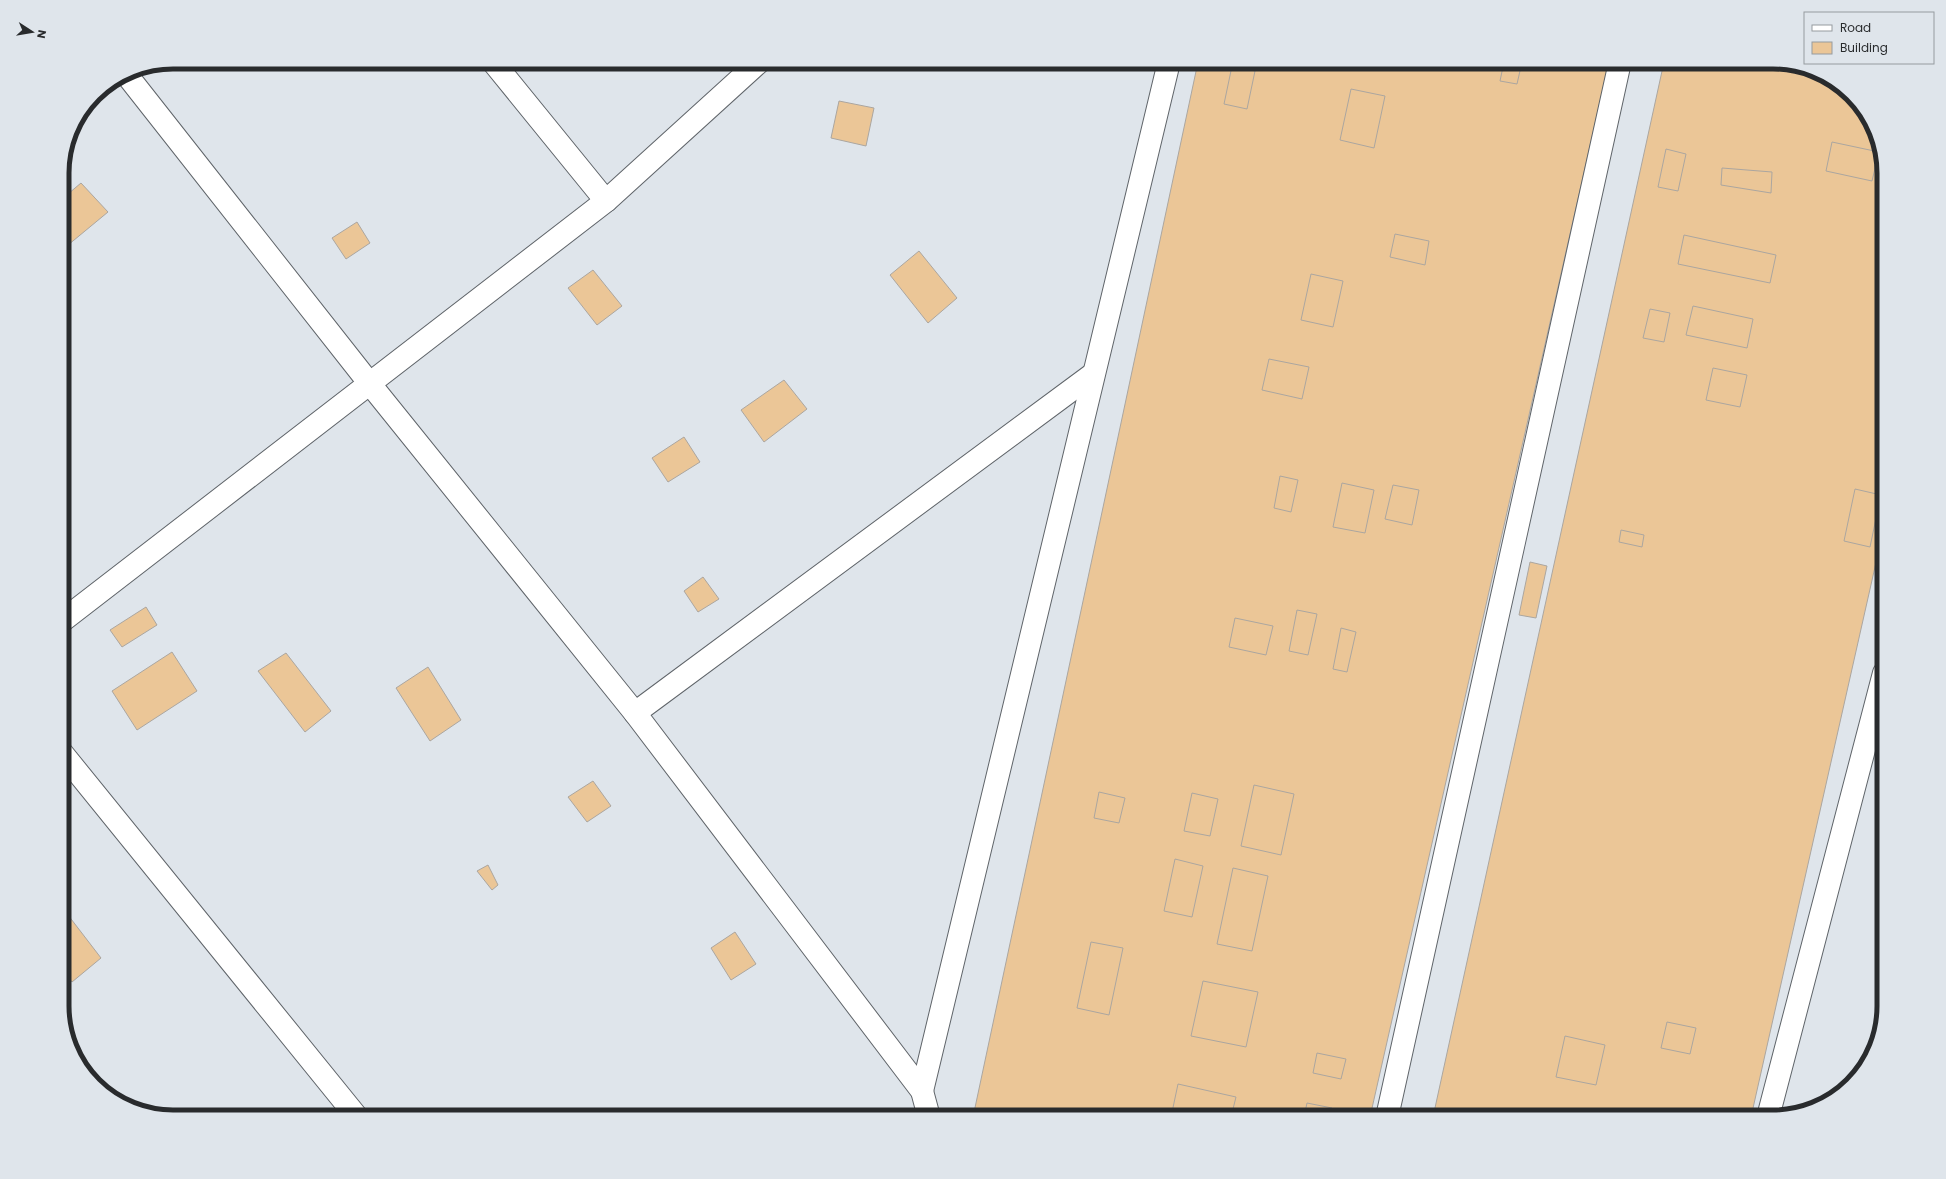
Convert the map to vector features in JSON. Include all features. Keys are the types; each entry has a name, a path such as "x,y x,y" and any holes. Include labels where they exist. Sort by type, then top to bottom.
{"street":[{"path":"499,69 606,201"},
{"path":"69,616 606,201 751,69"},
{"path":"922,1091 1167,69"},
{"path":"1389,1110 1618,69"},
{"path":"130,79 370,384 635,712 922,1091 927,1110"},
{"path":"635,712 1093,374"},
{"path":"1770,1110 1877,700"},
{"path":"69,762 351,1110"}],"building":[{"path":"1197,69 1607,69 1372,1110 974,1110"},
{"path":"1231,69 1246,69 1255,71 1247,109 1224,104"},
{"path":"1503,69 1520,69 1517,84 1500,81"},
{"path":"1662,69 1773,69 1786,70 1813,77 1825,83 1847,99 1863,121 1869,133 1877,166 1877,558 1753,1110 1435,1110"},
{"path":"1351,89 1385,96 1374,148 1340,140"},
{"path":"839,101 874,108 866,146 831,138"},
{"path":"1832,142 1874,151 1876,163 1872,181 1826,171"},
{"path":"1666,149 1686,154 1678,191 1658,187"},
{"path":"1722,168 1772,172 1771,193 1721,185"},
{"path":"81,183 108,212 69,244 69,193"},
{"path":"357,222 370,243 346,259 332,238"},
{"path":"1395,234 1429,241 1425,265 1390,257"},
{"path":"1684,235 1776,255 1770,283 1678,264"},
{"path":"919,251 957,298 928,323 890,275"},
{"path":"593,270 622,306 597,325 568,288"},
{"path":"1311,274 1343,281 1333,327 1301,320"},
{"path":"1693,306 1753,319 1747,348 1686,335"},
{"path":"1650,309 1670,313 1664,342 1643,338"},
{"path":"1269,359 1309,367 1302,399 1262,390"},
{"path":"1713,368 1747,375 1740,407 1706,400"},
{"path":"784,380 807,409 764,442 741,410"},
{"path":"684,437 700,462 668,482 652,458"},
{"path":"1280,476 1298,480 1291,512 1274,508"},
{"path":"1342,483 1374,490 1365,533 1333,527"},
{"path":"1393,485 1419,490 1412,525 1385,519"},
{"path":"1855,489 1877,494 1877,514 1870,547 1844,541"},
{"path":"1621,530 1644,535 1642,547 1619,542"},
{"path":"1530,562 1547,566 1536,618 1519,615"},
{"path":"703,577 719,599 698,612 684,591"},
{"path":"146,607 157,625 122,647 110,630"},
{"path":"1297,610 1317,614 1308,655 1289,651"},
{"path":"1235,618 1273,626 1266,655 1229,647"},
{"path":"1341,628 1356,632 1347,672 1333,669"},
{"path":"172,652 197,691 137,730 112,691"},
{"path":"286,653 331,711 305,732 258,671"},
{"path":"428,667 461,720 430,741 396,688"},
{"path":"593,781 611,806 587,822 568,797"},
{"path":"1254,785 1294,794 1281,855 1241,846"},
{"path":"1099,792 1125,798 1119,823 1094,818"},
{"path":"1192,793 1218,799 1210,836 1184,831"},
{"path":"1175,859 1203,866 1192,917 1164,911"},
{"path":"488,865 498,885 492,890 477,871"},
{"path":"1233,868 1268,876 1252,951 1217,944"},
{"path":"69,916 101,958 72,982 69,978"},
{"path":"735,932 756,964 731,980 711,948"},
{"path":"1091,942 1123,948 1109,1015 1077,1008"},
{"path":"1203,981 1258,992 1246,1047 1191,1036"},
{"path":"1667,1022 1696,1028 1690,1054 1661,1048"},
{"path":"1565,1036 1605,1045 1596,1085 1556,1077"},
{"path":"1317,1053 1346,1059 1341,1079 1313,1073"},
{"path":"1178,1084 1236,1097 1233,1110 1172,1110"},
{"path":"1307,1103 1332,1108 1332,1110 1306,1110"}]}
